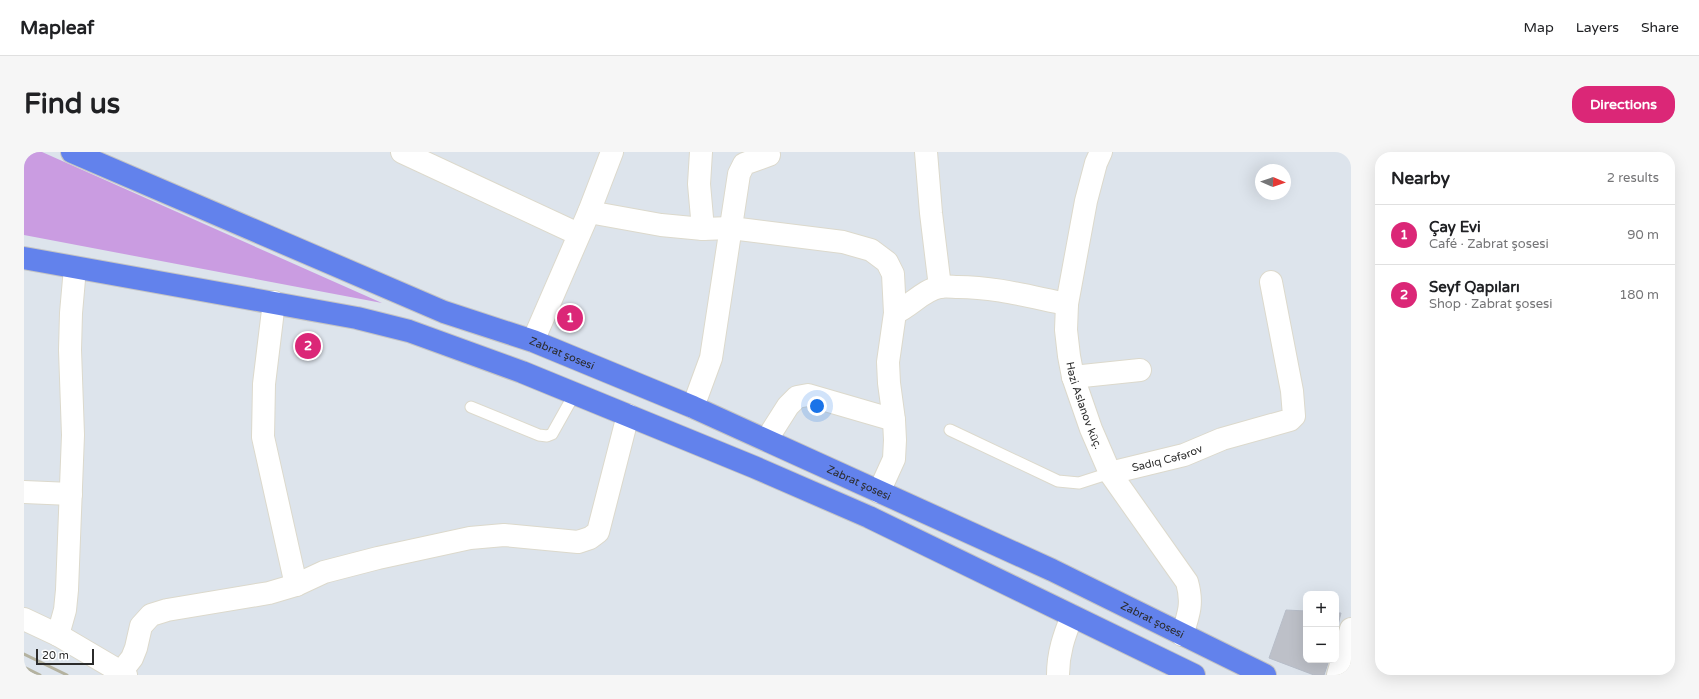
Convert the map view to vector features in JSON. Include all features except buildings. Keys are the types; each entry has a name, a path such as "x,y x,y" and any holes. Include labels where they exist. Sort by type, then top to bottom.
{"main road":[{"name":"Zabrat şosesi","path":"72,152 444,312 533,341 766,439 1052,570 1265,675"},
{"path":"24,258 274,302 357,318 409,331 575,393 754,467 869,517 1194,675"},
{"path":"1168,662 1182,634"}],"street":[{"path":"402,152 578,234"},
{"path":"533,341 578,234 589,212 612,152"},
{"path":"701,152 699,184 703,229"},
{"path":"926,152 931,213 940,287"},
{"name":"Həzi Aslanov küç.","path":"1101,152 1096,163 1086,202 1067,304 1066,330 1069,356 1073,377 1098,447 1110,474 1187,582 1190,593 1191,609 1182,634"},
{"path":"693,407 710,358 739,174 744,164 769,155"},
{"path":"589,212 661,225 703,229 731,228 843,242 872,250 887,262 893,274 895,313 888,362 894,420 894,459 879,492"},
{"path":"58,635 65,610 67,590 72,494 73,434 70,381 70,343 75,268"},
{"name":"Sadıq Cəfərov","path":"1110,474 1184,455 1222,439 1290,420 1294,416 1292,391 1271,282"},
{"path":"895,313 940,287 970,287 995,290 1067,304"},
{"path":"274,302 264,384 263,438 296,585"},
{"path":"1073,377 1140,370"},
{"path":"766,439 788,406 797,397 808,395 894,420"},
{"path":"24,619 58,635 123,674 136,648 141,626 151,615 167,610 269,592 296,585 324,572 378,558 470,538 504,535 578,542 590,538 598,532 628,415"},
{"path":"24,492 72,494"},
{"path":"1058,675 1058,662 1061,643 1072,616"},
{"path":"1338,675 1351,628"}],"lane":[{"path":"471,407 539,436 547,436 552,434 575,393"},
{"path":"950,430 1058,481 1079,483 1110,474"}],"shaded area":[{"path":"24,152 42,152 382,303 24,235"}],"railway":[{"path":"24,654 67,675"},
{"path":"24,667 40,675"}],"place":[{"name":"Çay Evi","path":"570,318"},
{"name":"Seyf Qapıları","path":"308,346"}]}
